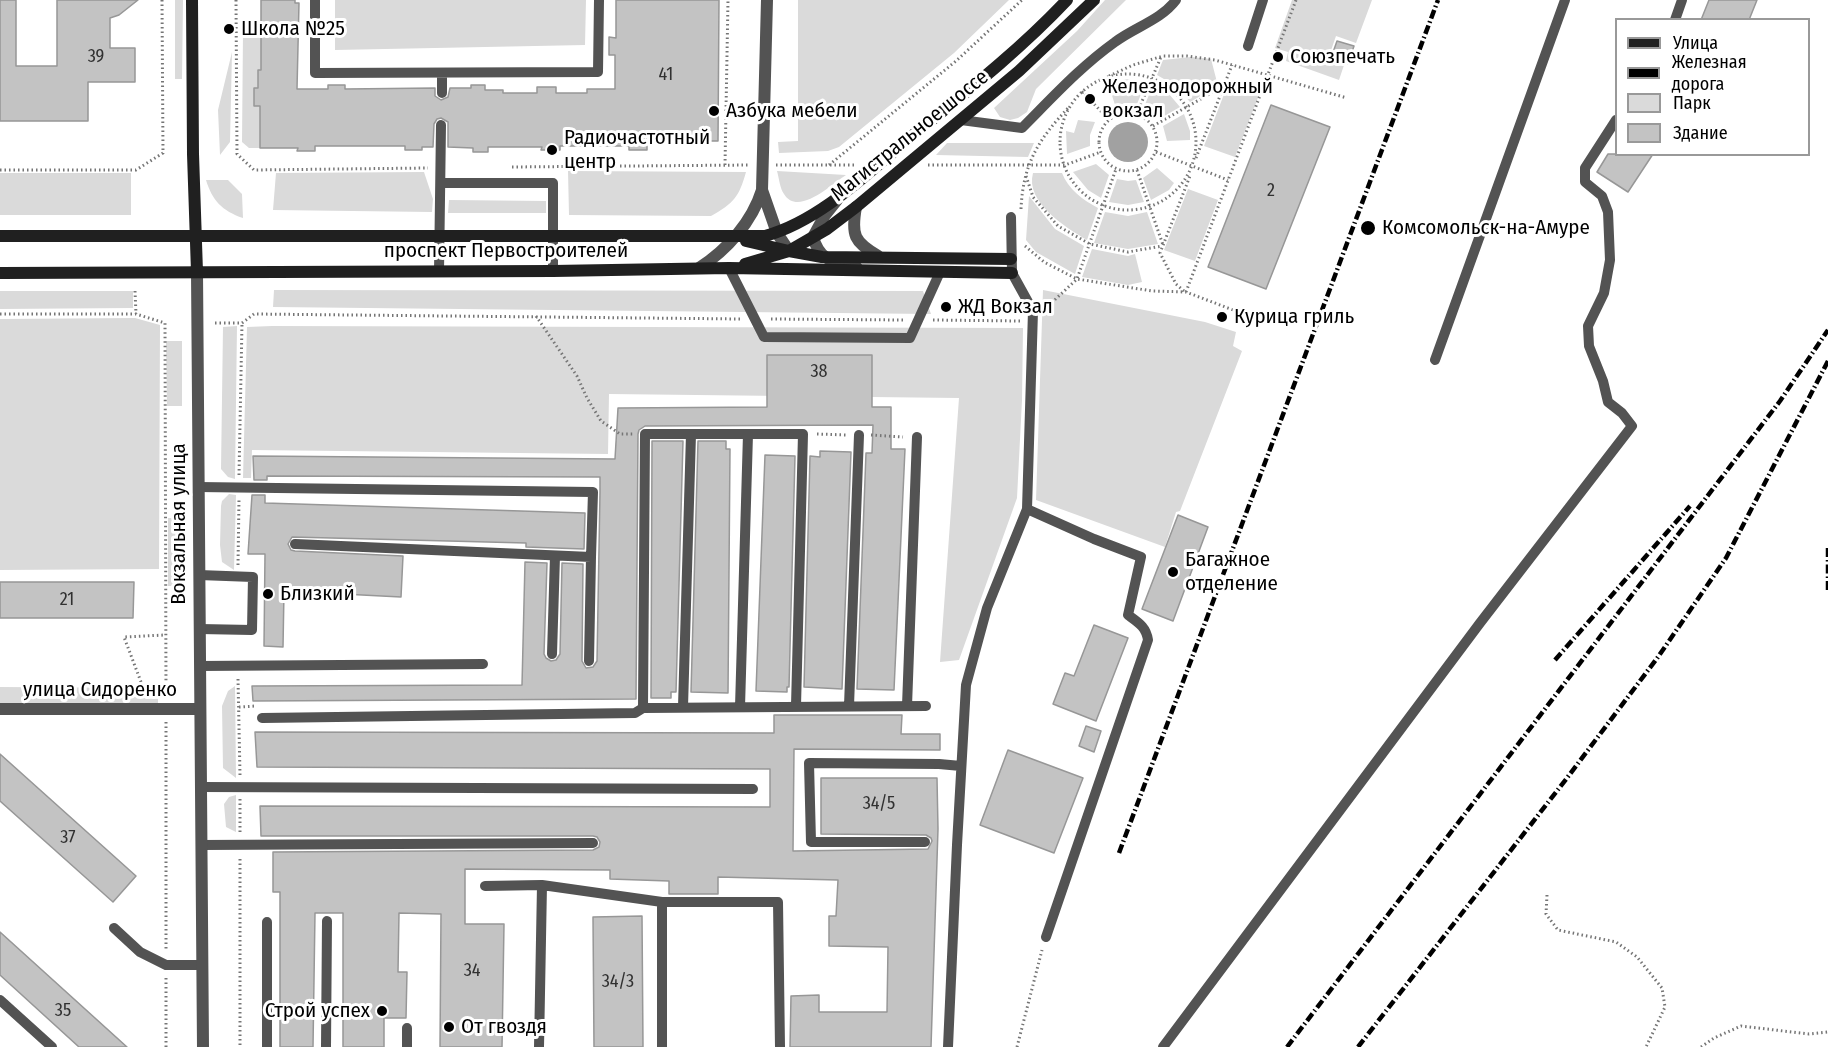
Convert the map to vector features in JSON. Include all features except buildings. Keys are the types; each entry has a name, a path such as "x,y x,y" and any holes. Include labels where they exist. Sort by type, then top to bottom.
{"main road":[{"name":"Вокзальная улица","path":"192,0 193,154 197,272"},
{"name":"Магистральное шоссе","path":"733,237 765,236 807,219 950,106 1067,0"},
{"name":"Магистральное шоссе","path":"729,268 789,251 856,207 1019,71 1094,0"},
{"path":"950,106 962,120"},
{"name":"проспект Первостроителей","path":"0,236 733,237"},
{"path":"733,237 789,251 822,256 1011,260"},
{"name":"проспект Первостроителей","path":"0,273 439,272 699,268 1012,273"}],"street":[{"path":"768,0 762,190 777,233 789,251"},
{"path":"699,268 710,262 753,213 762,190"},
{"path":"844,192 825,215 813,237 817,250 822,256 866,271"},
{"path":"856,207 853,229 855,236 864,248 878,256"},
{"name":"Вокзальная улица","path":"197,272 202,1047"},
{"name":"улица Сидоренко","path":"0,709 200,709"}],"lane":[{"path":"315,0 315,73 598,72 599,0"},
{"path":"962,120 1022,128 1079,70 1117,40 1168,10 1176,0"},
{"path":"1248,46 1263,0"},
{"path":"1436,360 1565,0"},
{"path":"1676,18 1682,0"},
{"path":"442,73 442,93"},
{"path":"1163,1047 1480,623 1632,426 1622,413 1608,402 1603,381 1589,346 1588,326 1604,293 1610,260 1608,212 1602,196 1586,182 1585,168 1615,123"},
{"path":"439,272 441,125"},
{"path":"441,183 553,183 553,271"},
{"path":"948,1047 966,685 987,608 1027,509 1033,311 1012,273 1011,217"},
{"path":"729,268 764,338 910,338 940,272"},
{"path":"643,708 645,434 803,434 796,706"},
{"path":"683,707 691,434"},
{"path":"740,707 748,434"},
{"path":"849,706 860,435"},
{"path":"907,706 917,437"},
{"path":"198,486 593,492 589,662"},
{"path":"1027,509 1141,557 1128,615 1143,626 1147,631 1148,640 1046,937"},
{"path":"295,544 591,557"},
{"path":"552,654 555,555"},
{"path":"199,575 253,577 252,630 200,630"},
{"path":"200,666 483,664"},
{"path":"262,718 624,714 635,713 643,708 683,707 926,706"},
{"path":"925,842 811,842 809,763 961,766"},
{"path":"200,787 753,789"},
{"path":"201,845 593,843"},
{"path":"485,886 542,885 662,902 778,902 780,1047"},
{"path":"539,1047 542,885"},
{"path":"662,902 662,1047"},
{"path":"326,1047 327,921"},
{"path":"267,922 267,1047"},
{"path":"114,928 140,952 166,965 202,965"},
{"path":"0,1000 52,1047"},
{"path":"407,1028 407,1047"}],"path":[{"path":"0,170 136,170 164,153 162,0"},
{"path":"237,0 237,154 254,170 441,168"},
{"path":"725,165 729,0"},
{"path":"830,165 957,61 1022,0"},
{"path":"1186,292 1296,0"},
{"path":"1021,210 1022,190 1028,165 1049,128 1083,92 1105,78 1133,65 1161,57 1188,56 1232,65 1347,98"},
{"path":"1137,114 1161,57"},
{"path":"1232,65 1160,253 1176,284 1186,292 1262,321"},
{"path":"1083,92 1069,108 1061,130 1061,154 1069,176 1084,194 1103,205 1128,210 1150,207 1172,194 1193,167 1196,154 1196,130 1187,107 1172,90 1152,78 1129,74 1105,78"},
{"path":"1153,126 1224,87"},
{"path":"1083,92 1109,120"},
{"path":"1118,114 1137,114 1147,119 1153,126 1157,137 1156,152 1148,165 1137,170 1128,172 1116,169 1109,165 1101,152 1099,137 1103,127 1118,114"},
{"path":"920,165 1065,165 1101,152"},
{"path":"1156,152 1228,180"},
{"path":"512,167 862,166"},
{"path":"215,323 242,323 254,314 1032,321 1077,279 1116,169"},
{"path":"1137,170 1163,245"},
{"path":"1025,175 1034,197 1058,226 1090,244 1128,252 1163,245"},
{"path":"1022,242 1044,262 1077,279 1152,291 1186,292"},
{"path":"135,291 136,314"},
{"path":"0,315 136,314 165,323 166,1047"},
{"path":"536,316 577,376 586,398 601,421 620,434 645,434"},
{"path":"237,576 242,323"},
{"path":"141,682 124,637 166,635"},
{"path":"238,667 240,1047"},
{"path":"1547,895 1546,914 1558,930 1616,942 1637,957 1662,988 1665,1007 1646,1047"},
{"path":"1017,1047 1046,937"},
{"path":"1701,1047 1714,1038 1741,1026 1809,1034 1828,1032"}],"green space":[{"path":"175,0 183,0 182,79 175,79"},
{"path":"335,0 586,0 585,45 335,50"},
{"path":"798,0 1009,0 954,53 839,147 828,151 779,153 778,142 798,141"},
{"path":"1105,0 1126,0 1036,89 1027,112 1010,120 1000,117 994,108 1077,31"},
{"path":"1292,0 1372,0 1356,43 1336,36 1328,59 1344,65 1339,80 1286,61 1288,52 1275,48"},
{"path":"261,31 261,56 272,70 258,71 258,88 254,89 254,106 260,106 260,148 249,148 242,142 243,32"},
{"path":"232,52 230,142 220,155 218,110"},
{"path":"1191,57 1211,59 1218,86 1190,102 1176,86 1157,75 1163,60"},
{"path":"1122,80 1146,82 1137,104 1115,105 1110,89 1121,87"},
{"path":"1228,84 1259,95 1235,157 1204,146"},
{"path":"1153,85 1169,94 1180,107 1159,119 1144,107"},
{"path":"1184,114 1190,131 1190,140 1167,141 1163,126"},
{"path":"1078,120 1095,122 1090,135 1090,146 1067,154 1066,131 1074,133"},
{"path":"947,143 1034,143 1028,157 936,155"},
{"path":"1096,164 1109,175 1101,198 1088,190 1073,172"},
{"path":"1157,168 1174,183 1169,190 1151,200 1143,178"},
{"path":"568,171 746,172 741,188 734,198 711,216 569,215"},
{"path":"777,171 846,175 824,191 798,202 790,200 784,194"},
{"path":"424,172 433,199 432,212 273,210 276,173"},
{"path":"0,173 131,173 131,215 0,215"},
{"path":"1033,173 1062,173 1077,194 1098,208 1087,240 1058,221 1041,204 1032,184"},
{"path":"1117,179 1136,180 1144,202 1128,205 1109,202"},
{"path":"206,180 228,180 242,194 243,218 229,212 219,204"},
{"path":"1188,189 1218,200 1195,261 1164,250"},
{"path":"1029,196 1055,229 1084,246 1075,274 1036,252 1026,240"},
{"path":"449,200 546,201 546,213 448,213"},
{"path":"1105,212 1128,216 1147,212 1158,244 1128,249 1094,243"},
{"path":"1092,249 1128,256 1135,254 1142,282 1128,285 1082,277"},
{"path":"274,290 923,291 931,314 273,307"},
{"path":"1043,290 1205,322 1236,332 1233,346 1242,351 1180,511 1176,512 1165,547 1036,500"},
{"path":"0,291 133,291 133,308 0,309"},
{"path":"135,318 160,325 159,569 0,570 0,319"},
{"path":"237,326 235,479 228,477 221,469 223,327"},
{"path":"247,327 1023,328 1017,498 959,660 940,662 959,398 609,394 608,454 252,450 251,478 243,478"},
{"path":"166,341 182,341 182,406 167,406"},
{"path":"229,494 236,495 234,570 222,562 220,545 221,506 222,501"},
{"path":"168,518 186,518 186,586 168,586"},
{"path":"235,686 236,778 223,768 222,706 228,691"},
{"path":"0,687 158,688 158,703 0,703"},
{"path":"236,795 236,832 226,827 224,804 229,797"}],"shaded area":[{"path":"1128,122 1136,123 1142,128 1147,134 1147,150 1142,156 1136,161 1128,162 1120,161 1114,156 1109,150 1108,142 1109,134 1114,128 1120,123"}],"railway":[{"path":"1119,853 1438,0"},
{"path":"1287,1047 1780,401 1828,330"},
{"path":"1358,1047 1567,778 1658,657 1726,558 1828,361"},
{"path":"1555,660 1690,506"},
{"path":"1828,548 1828,592"}],"place":[{"name":"Школа №25","path":"229,29"},
{"name":"Союзпечать","path":"1278,57"},
{"name":"Железнодорожный вокзал","path":"1090,99"},
{"name":"Азбука мебели","path":"714,111"},
{"name":"Радиочастотный центр","path":"552,150"},
{"name":"Комсомольск-на-Амуре","path":"1368,228"},
{"name":"ЖД Вокзал","path":"946,307"},
{"name":"Курица гриль","path":"1222,317"},
{"name":"Багажное отделение","path":"1173,572"},
{"name":"Близкий","path":"268,594"},
{"name":"Строй успех","path":"382,1011"},
{"name":"От гвоздя","path":"449,1027"}]}
